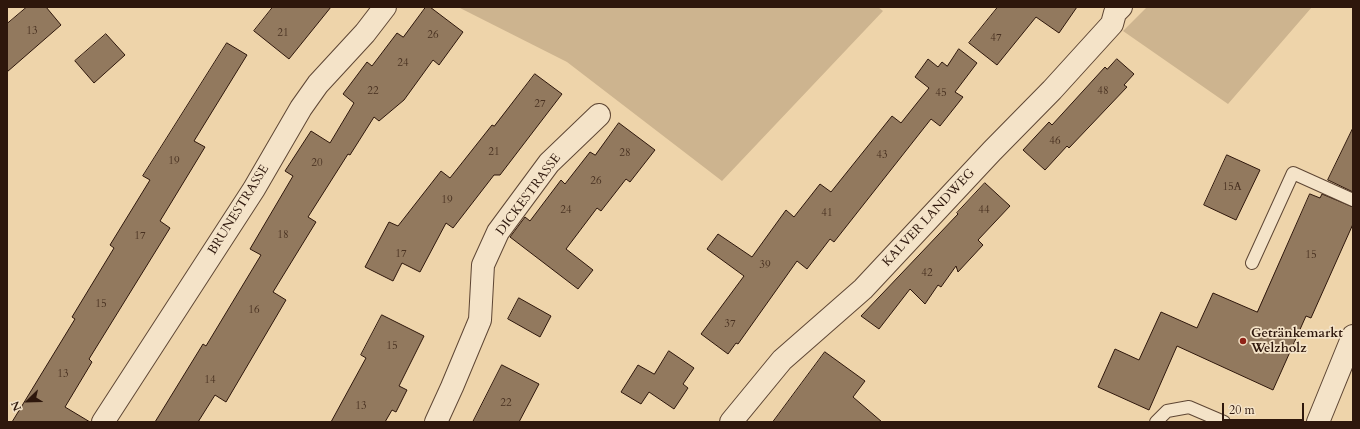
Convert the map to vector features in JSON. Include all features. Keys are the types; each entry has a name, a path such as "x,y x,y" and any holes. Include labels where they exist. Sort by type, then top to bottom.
{"street":[{"name":"BRUNESTRASSE","path":"103,422 254,189 301,108 318,84 365,33 385,7"},
{"name":"KALVER LANDWEG","path":"731,422 782,360 863,289 992,151 1052,90 1112,24 1115,13 1121,7"},
{"name":"DICKESTRASSE","path":"436,422 480,320 483,265 498,232 549,163 599,115"},
{"path":"1318,422 1353,336"}],"lane":[{"path":"1252,263 1293,173 1353,200"},
{"path":"1156,422 1167,411 1189,407 1224,422"}],"shaded area":[{"path":"458,7 878,7 883,11 722,181 567,62"},
{"path":"1147,7 1312,7 1228,104 1123,31"}],"building":[{"path":"27,7 46,7 61,25 7,72 7,24"},
{"path":"273,7 331,7 289,59 254,31"},
{"path":"426,7 430,7 463,32 439,65 433,60 404,100 379,121 374,117 350,155 348,154 308,217 316,222 273,292 286,300 226,402 215,395 198,422 155,422 203,344 206,346 261,255 250,249 293,176 285,171 311,131 330,143 354,103 343,94 367,62 372,66 397,33 403,37"},
{"path":"998,7 1077,7 1059,33 1036,17 997,65 969,43"},
{"path":"106,34 125,55 94,83 75,61"},
{"path":"227,43 247,55 194,141 205,147 160,221 170,228 89,359 92,362 65,407 90,422 12,422 75,319 72,317 114,248 110,245 150,180 143,176"},
{"path":"959,49 977,63 955,92 963,97 940,126 931,119 834,242 830,239 807,269 797,261 738,344 736,343 728,354 701,334 744,276 707,249 718,234 752,257 786,210 794,217 820,184 831,192 892,116 901,123 929,88 915,77 928,59 938,67 942,62 947,66"},
{"path":"1117,59 1134,74 1124,85 1127,87 1069,148 1067,146 1045,170 1023,150 1049,122 1052,125 1105,67 1107,69"},
{"path":"535,74 562,94 500,175 494,175 453,228 446,223 420,272 402,263 393,281 365,267 389,222 398,226 441,171 450,178"},
{"path":"619,123 655,150 630,182 626,179 601,211 597,208 566,249 593,270 578,289 510,237 525,217 530,221 561,180 565,184 590,152 595,155"},
{"path":"1353,128 1353,192 1328,180"},
{"path":"1227,155 1260,170 1236,220 1204,205"},
{"path":"985,183 1010,206 978,240 983,245 958,272 956,266 941,287 938,285 925,304 910,289 879,329 861,316 958,214 957,213"},
{"path":"1310,194 1320,198 1322,194 1353,207 1353,224 1311,318 1306,316 1273,390 1177,346 1149,410 1098,387 1115,349 1139,360 1161,312 1197,328 1213,293 1257,312"},
{"path":"519,298 551,316 540,337 508,319"},
{"path":"382,315 424,336 399,386 407,390 396,412 392,410 385,422 331,422 366,358 361,355"},
{"path":"669,351 694,368 683,384 688,388 674,409 649,392 641,404 621,392 638,365 654,374"},
{"path":"825,352 865,381 853,397 882,422 773,422"},
{"path":"502,365 539,384 519,422 473,422"}],"place":[{"name":"Getränkemarkt Welzholz","path":"1243,341"}]}
